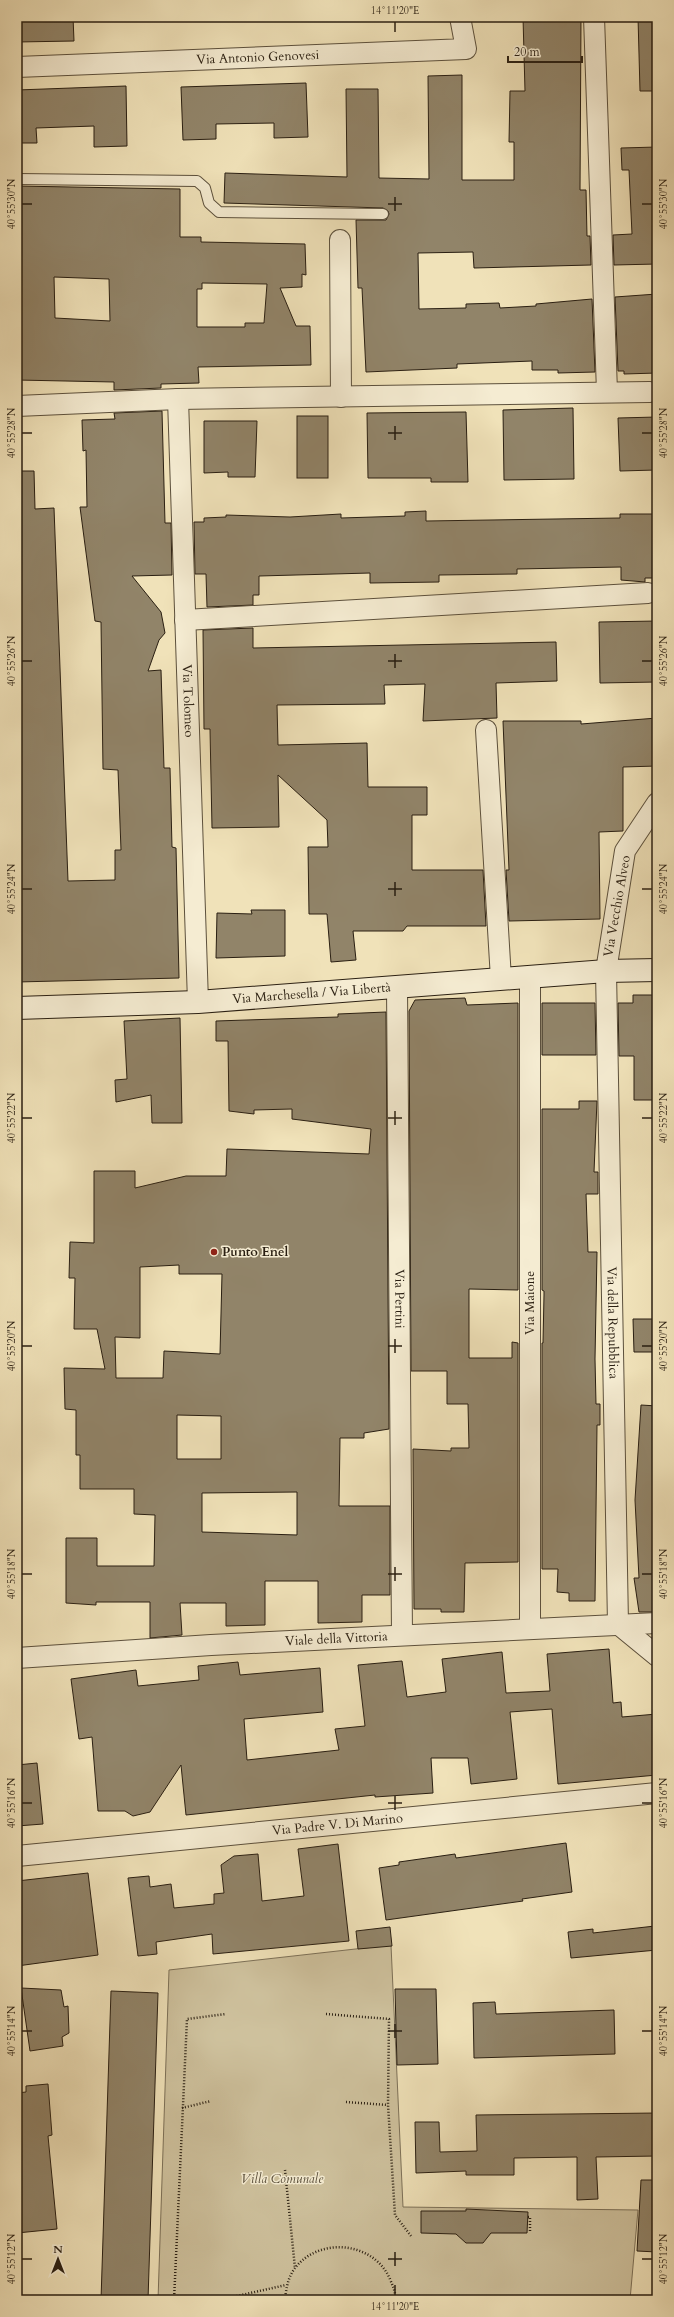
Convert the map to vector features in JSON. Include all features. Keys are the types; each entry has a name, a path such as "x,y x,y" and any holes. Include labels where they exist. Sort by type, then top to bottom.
{"street":[{"name":"Via Antonio Genovesi","path":"17,67 466,49 460,17"},
{"path":"594,17 607,392"},
{"path":"340,240 341,397"},
{"path":"17,406 178,399 650,392"},
{"name":"Via Tolomeo","path":"178,399 198,1002"},
{"path":"186,620 648,594"},
{"path":"486,730 501,979"},
{"name":"Via Vecchio Alveo","path":"606,971 625,851 657,803"},
{"name":"Via Marchesella / Via Libertà","path":"17,1008 198,1002 606,971 657,970"},
{"name":"Via della Repubblica","path":"606,971 618,1624"},
{"name":"Via Maione","path":"530,977 530,1628"},
{"name":"Via Pertini","path":"398,987 402,1635"},
{"name":"Viale della Vittoria","path":"21,1657 211,1644 657,1623"},
{"path":"618,1624 657,1656"},
{"name":"Via Padre V. Di Marino","path":"17,1856 657,1793"}],"lane":[{"path":"17,179 197,181 205,188 208,203 220,212 384,214"}],"path":[{"path":"174,2300 187,2019 226,2014"},
{"path":"326,2014 389,2019 388,2105 395,2215 411,2236"},
{"path":"182,2108 211,2101"},
{"path":"346,2102 388,2105"},
{"path":"285,2170 295,2268"},
{"path":"528,2217 530,2217 530,2232"},
{"path":"284,2300 286,2285 295,2268 307,2256 323,2249 340,2247 357,2250 377,2259 388,2274 396,2293 395,2300"},
{"path":"219,2300 286,2285"}],"green space":[{"name":"Villa Comunale","path":"391,1945 403,2207 638,2210 630,2300 158,2300 169,1970"}],"building":[{"path":"17,17 73,17 74,41 17,42"},
{"path":"523,17 581,17 580,190 586,190 587,236 590,236 591,265 474,268 473,252 418,253 419,309 466,308 466,304 499,303 500,308 536,306 536,304 592,299 595,372 558,373 558,370 532,370 532,361 457,364 457,368 366,372 362,288 358,288 356,220 386,220 389,214 388,211 383,208 224,203 225,173 347,177 346,89 378,89 379,178 429,179 428,76 462,75 462,180 514,180 514,142 509,142 510,91 525,91"},
{"path":"638,17 657,17 657,91 640,91"},
{"path":"306,83 308,137 274,138 274,123 216,124 216,139 183,140 181,87"},
{"path":"126,86 127,146 94,147 94,126 36,128 37,143 17,143 17,90"},
{"path":"657,147 657,264 614,265 613,235 632,234 629,170 622,170 621,148"},
{"path":"17,186 180,189 180,237 201,237 201,242 305,244 306,275 302,274 302,287 280,288 296,326 310,326 311,365 198,367 199,383 161,384 161,388 114,390 114,382 17,380","holes":["54,277 109,279 110,321 55,318","202,283 267,284 264,323 245,323 245,327 197,327 197,289 202,289"]},
{"path":"657,294 657,373 624,374 624,371 618,371 615,297"},
{"path":"573,408 574,479 504,480 503,410"},
{"path":"162,411 165,523 171,523 172,575 132,576 161,612 165,633 159,640 148,671 161,670 164,768 170,768 172,847 176,848 179,978 17,982 17,883 20,883 17,810 17,471 34,471 35,509 54,508 68,881 115,880 115,850 121,850 118,770 103,769 101,622 95,621 80,507 87,507 86,450 83,451 82,420 115,419 114,413"},
{"path":"466,412 468,482 431,482 431,478 368,478 367,413"},
{"path":"297,416 328,416 328,478 297,478"},
{"path":"657,417 656,470 620,471 618,418"},
{"path":"204,421 257,421 255,477 228,477 228,472 204,473"},
{"path":"426,511 426,521 620,518 620,514 657,514 657,578 645,578 645,582 621,580 621,567 517,569 517,574 439,575 439,582 370,583 370,573 259,576 259,595 253,595 253,605 207,607 206,574 195,574 194,522 204,522 204,518 226,517 226,515 290,517 341,514 341,518 405,516 405,512"},
{"path":"657,621 657,682 600,683 599,622"},
{"path":"253,628 253,648 556,642 557,681 496,683 497,718 423,721 425,684 384,685 385,704 277,705 278,745 367,743 368,787 427,787 427,815 412,815 412,870 483,870 486,926 407,926 403,931 353,931 356,960 331,962 327,914 309,914 308,847 328,847 327,820 278,775 279,827 212,828 210,729 204,729 203,630"},
{"path":"657,718 657,766 623,767 623,831 599,832 600,919 509,921 506,870 509,870 503,721 581,721 581,724"},
{"path":"251,910 285,910 285,956 216,958 217,913 252,914"},
{"path":"633,995 657,995 657,1100 634,1100 634,1056 619,1056 618,1003 633,1003"},
{"path":"465,998 467,1005 518,1003 518,1290 469,1289 469,1358 512,1358 512,1342 518,1343 518,1562 465,1563 464,1612 441,1612 441,1609 414,1609 413,1449 451,1451 451,1448 469,1448 468,1404 447,1404 447,1371 411,1371 409,1011 415,1000"},
{"path":"542,1003 595,1003 596,1055 542,1055"},
{"path":"386,1012 389,1429 364,1433 364,1438 340,1438 339,1506 390,1506 390,1595 362,1595 362,1622 318,1623 318,1581 265,1581 265,1625 226,1626 226,1603 180,1603 182,1635 150,1638 150,1602 96,1602 96,1605 66,1603 66,1538 97,1538 97,1566 154,1566 155,1515 134,1514 134,1489 80,1489 80,1455 76,1455 76,1410 65,1409 64,1368 105,1369 97,1329 74,1329 75,1278 69,1278 70,1242 94,1243 94,1171 135,1171 135,1188 186,1176 226,1176 227,1149 369,1154 371,1129 292,1119 292,1109 254,1110 254,1114 229,1111 228,1041 216,1041 216,1021 338,1017 338,1014","holes":["179,1265 179,1274 222,1274 220,1354 164,1351 163,1378 116,1378 115,1337 140,1338 140,1267","177,1415 221,1416 221,1459 177,1459","297,1492 297,1535 202,1532 202,1493"]},
{"path":"180,1018 182,1123 152,1123 151,1095 116,1102 115,1080 127,1079 124,1021"},
{"path":"579,1101 597,1101 594,1172 598,1172 598,1194 586,1194 588,1252 597,1252 595,1359 596,1404 600,1404 600,1425 597,1425 595,1601 569,1601 569,1593 557,1592 558,1569 542,1569 542,1343 544,1291 542,1290 542,1109 579,1109"},
{"path":"633,1319 657,1319 657,1352 634,1352"},
{"path":"641,1405 657,1406 657,1612 639,1612 634,1578 639,1578 635,1500"},
{"path":"609,1649 613,1703 621,1702 622,1717 657,1714 657,1775 558,1784 552,1709 510,1712 517,1779 471,1784 468,1758 431,1758 433,1793 375,1797 375,1795 186,1815 181,1765 150,1812 133,1816 125,1811 98,1811 92,1737 79,1739 71,1679 136,1670 138,1686 199,1680 198,1666 238,1662 240,1675 320,1668 323,1712 244,1719 247,1760 339,1750 335,1729 365,1726 358,1665 402,1661 407,1697 446,1692 442,1659 502,1652 506,1693 550,1691 547,1654"},
{"path":"37,1763 43,1824 17,1826 17,1765"},
{"path":"566,1843 572,1892 522,1899 523,1901 386,1920 379,1868 399,1865 399,1862 455,1854 456,1858"},
{"path":"338,1844 349,1941 213,1954 212,1934 156,1942 157,1954 138,1956 128,1878 149,1876 150,1887 171,1884 174,1908 214,1904 214,1894 224,1893 221,1865 234,1856 258,1854 262,1901 304,1896 298,1849"},
{"path":"88,1873 98,1955 17,1966 17,1881"},
{"path":"655,1926 657,1950 571,1958 568,1932 593,1929 593,1933"},
{"path":"390,1927 392,1946 358,1949 356,1931"},
{"path":"21,1988 61,1990 64,2007 68,2006 69,2033 62,2037 63,2046 30,2051"},
{"path":"395,1989 436,1989 438,2064 397,2065"},
{"path":"111,1991 158,1993 148,2300 101,2300"},
{"path":"495,2002 496,2014 614,2010 615,2054 474,2058 473,2003"},
{"path":"48,2084 52,2135 48,2136 57,2229 17,2233 17,2093 26,2092 26,2086"},
{"path":"657,2113 657,2156 596,2157 598,2199 577,2200 577,2157 514,2158 514,2175 466,2175 466,2171 416,2173 415,2122 439,2122 440,2152 477,2151 476,2115"},
{"path":"641,2180 657,2180 657,2252 637,2251"},
{"path":"466,2209 528,2212 527,2233 491,2233 483,2243 466,2243 456,2234 421,2233 421,2211 466,2211"}],"place":[{"name":"Punto Enel","path":"214,1252"}]}
